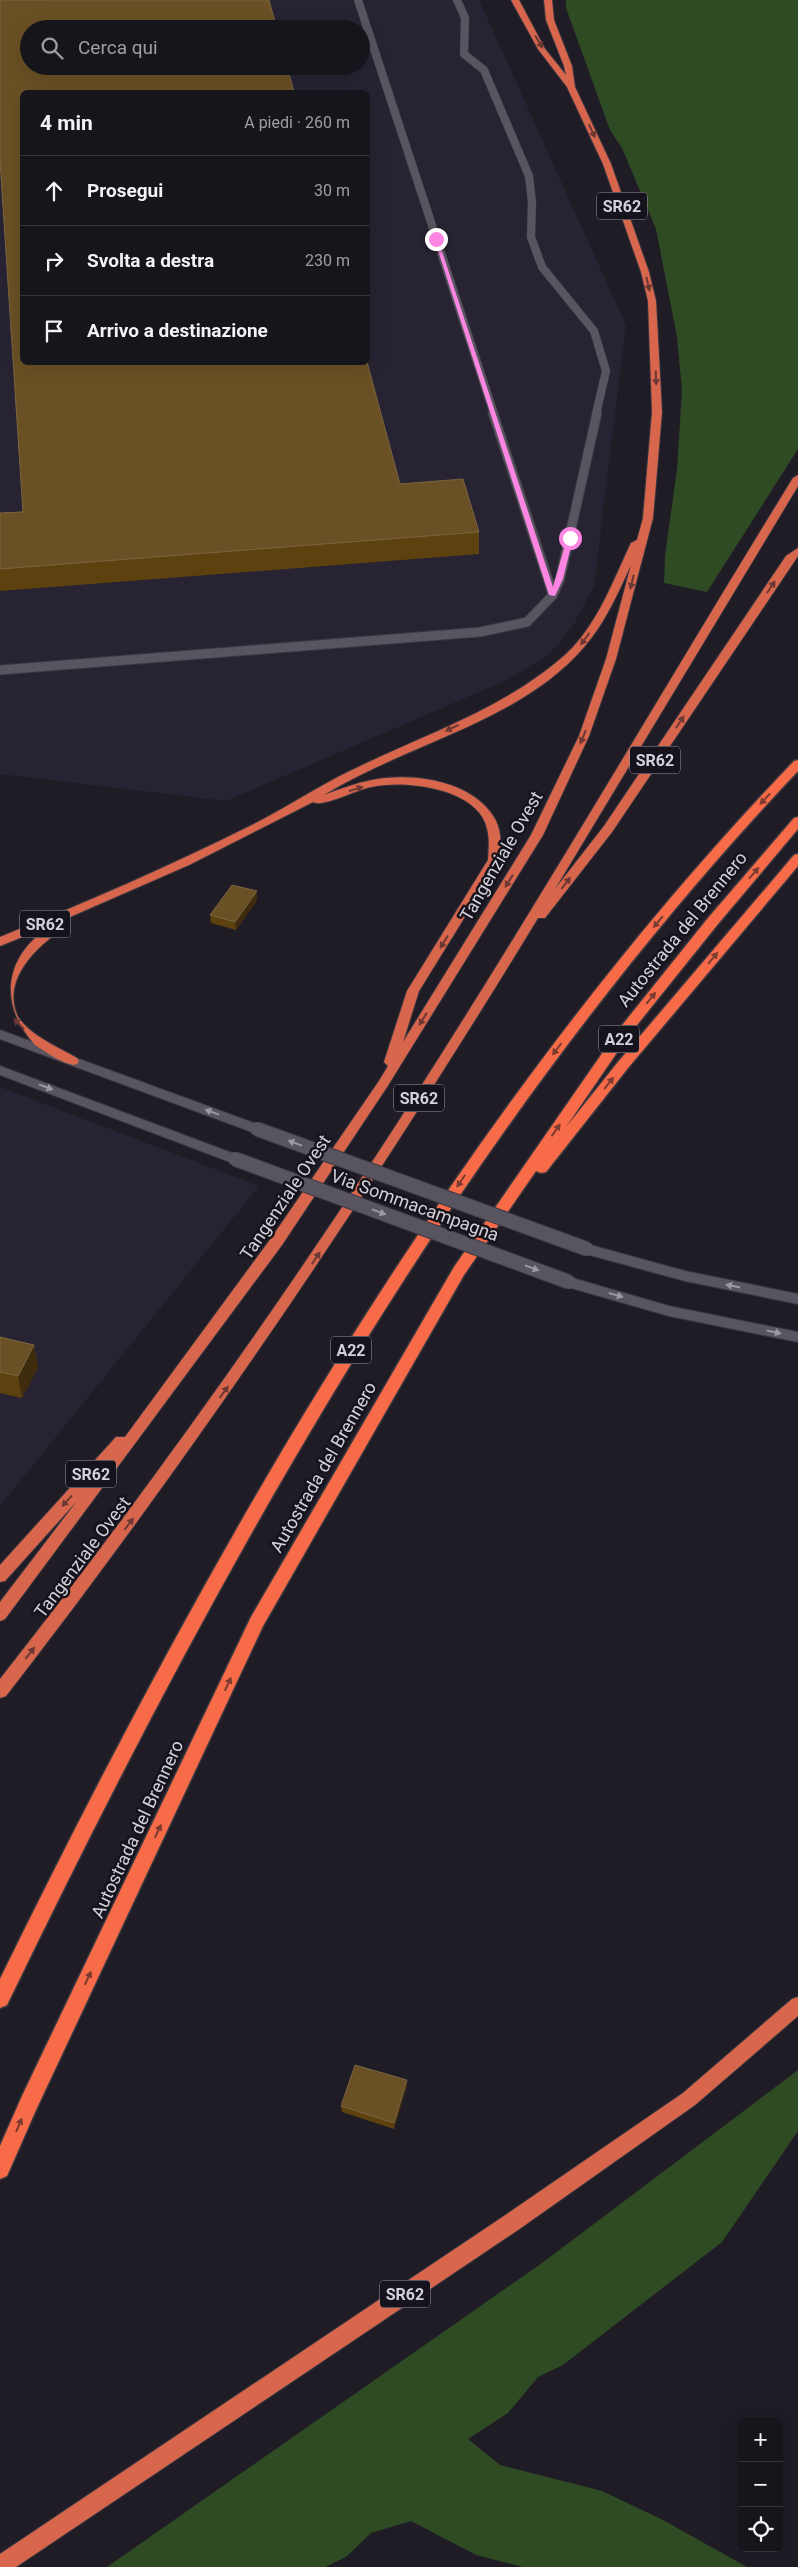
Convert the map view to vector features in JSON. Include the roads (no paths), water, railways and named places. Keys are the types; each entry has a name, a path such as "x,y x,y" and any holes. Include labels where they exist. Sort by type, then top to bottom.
{"highway":[{"path":"514,0 542,49 571,87"},
{"name":"Tangenziale Ovest","path":"0,1614 181,1373 277,1241 383,1084 538,834 584,736 611,659 648,518 657,412 652,301 645,272 607,164 571,87 568,66 550,20 548,0"},
{"name":"Tangenziale Ovest","path":"0,1691 137,1514 241,1369 383,1156 503,963 688,655 798,478"},
{"name":"SR62","path":"0,942 90,906 293,808 352,774 489,710 538,682 582,644 592,629 648,518"},
{"name":"SR62","path":"503,963 608,829 790,558 798,551"},
{"name":"Autostrada del Brennero","path":"0,1999 125,1748 208,1592 291,1449 390,1288 465,1175 559,1046 719,849 798,764"},
{"name":"SR62","path":"293,808 377,782 415,782 434,785 469,798 490,819 496,832 498,844 490,868 413,991 383,1084"},
{"name":"Autostrada del Brennero","path":"0,2170 29,2102 257,1622 459,1271 624,1032 713,920 798,822"},
{"path":"459,1271 623,1065 798,858"},
{"name":"SR62","path":"73,1061 42,1044 14,1021 8,1010 5,985 7,974 22,953 34,941 90,906"},
{"name":"SR62","path":"0,1576 181,1373"},
{"name":"SR62","path":"0,2566 494,2234 689,2099 798,2005"}],"street":[{"name":"Via Sommacampagna","path":"0,1034 587,1249 685,1276 798,1299"},
{"name":"Via Sommacampagna","path":"0,1070 569,1282 669,1311 798,1337"}],"lane":[{"path":"358,0 365,20"},
{"path":"0,670 480,632 527,622 552,595 562,571 606,370 594,331 542,267 531,237 532,202 528,176 484,70 470,61 464,54 465,18 458,0"},
{"path":"370,37 552,595"}]}
